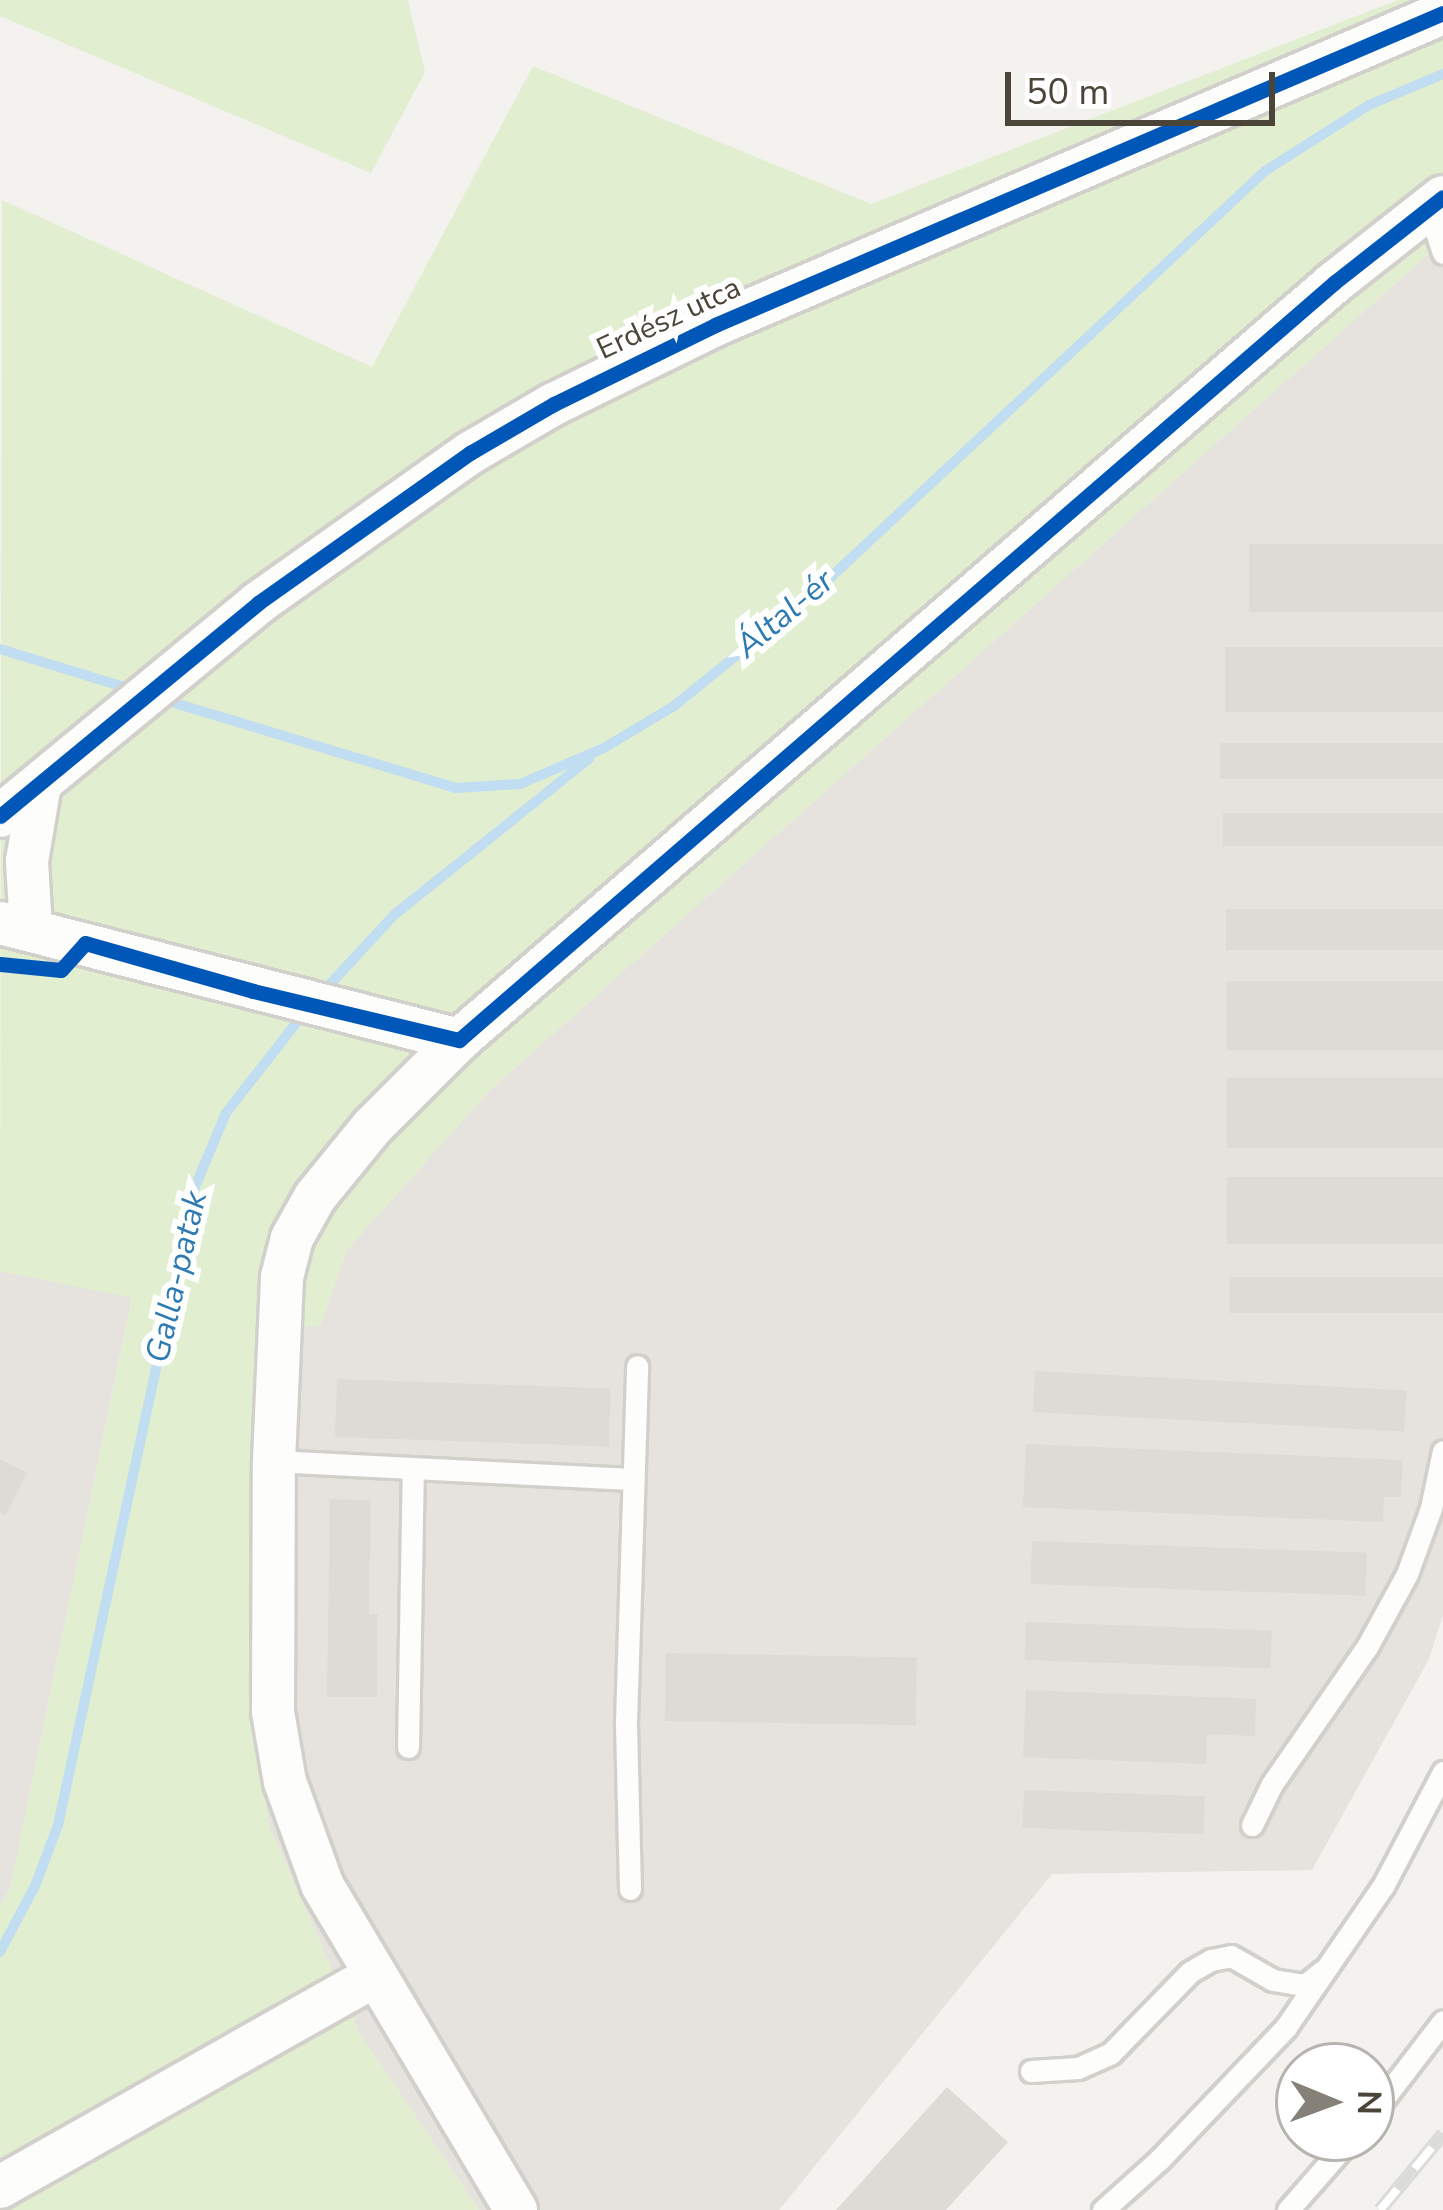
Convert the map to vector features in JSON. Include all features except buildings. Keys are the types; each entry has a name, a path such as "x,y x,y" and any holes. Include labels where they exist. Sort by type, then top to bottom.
{"street":[{"name":"Erdész utca","path":"0,816 257,603 470,453 651,354 1443,13"},
{"path":"516,2210 373,1976 301,1833 278,1744 274,1461 282,1277 292,1238 315,1197 372,1127 459,1040 1335,282 1436,203"},
{"path":"40,784 16,926 253,992 459,1040"},
{"path":"0,2187 373,1976"}],"lane":[{"path":"1436,203 1443,253"},
{"path":"630,1889 626,1722 637,1366"},
{"path":"1252,1826 1272,1784 1366,1647 1407,1574 1431,1508 1443,1451"},
{"path":"274,1461 631,1479"},
{"path":"408,1747 412,1468"},
{"path":"1102,2210 1159,2160 1286,2026 1383,1886 1443,1772"},
{"path":"1031,2071 1078,2068 1112,2053 1190,1972 1211,1960 1231,1956 1273,1980 1305,1985 1328,1967"},
{"path":"1395,2084 1443,2021"},
{"path":"1288,2210 1330,2162"}],"shaded area":[{"path":"1443,241 1443,1615 1429,1659 1312,1870 1052,1874 779,2210 479,2210 360,2034 270,1828 255,1747 256,1319 320,1327 346,1251 489,1091"},
{"path":"0,1271 132,1297 10,1889 0,1905"}],"green space":[{"path":"0,0 408,0 425,72 371,173 0,16"},
{"path":"1398,0 1443,0 1443,241 489,1091 346,1251 320,1327 256,1320 255,1747 270,1828 360,2034 479,2210 0,2210 0,1905 10,1889 132,1298 0,1271 2,200 372,367 533,66 871,204"}],"waterway":[{"name":"Által-ér","path":"158,698 456,788 520,784 604,748 674,706 815,592 1265,171 1369,105 1443,74"},
{"name":"Által-ér","path":"0,649 134,690"},
{"name":"Galla-patak","path":"320,995 394,915 589,759"},
{"name":"Galla-patak","path":"0,1952 36,1884 58,1825 195,1187 226,1113 303,1014"}],"railway":[{"path":"1380,2210 1443,2134"}],"cycle path":[{"path":"0,816 258,603 470,453 554,404 715,325 1443,13"},
{"path":"0,964 61,970 85,943 253,991 459,1040 1335,282 1443,197"}]}
